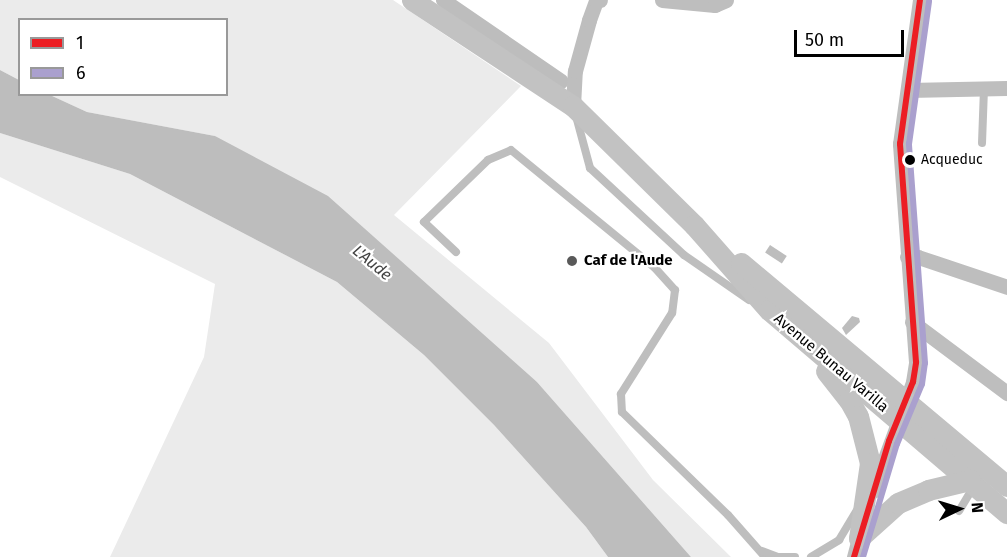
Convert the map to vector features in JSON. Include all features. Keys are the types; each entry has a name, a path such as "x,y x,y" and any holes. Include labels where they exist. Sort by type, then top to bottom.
{"main road":[{"name":"Avenue Bunau Varilla","path":"412,0 573,106 694,225 902,410 972,483 1007,513"},
{"name":"Avenue Bunau Varilla","path":"694,225 770,310 802,340 1007,486"},
{"path":"802,340 849,400 858,416 870,463 856,547"},
{"path":"856,547 898,503 928,490 972,483"}],"street":[{"path":"573,106 575,71 596,1 600,0"},
{"path":"662,0 715,5 726,0"},
{"path":"856,547 916,362 900,144 920,0"},
{"path":"908,90 1007,88"},
{"path":"907,257 918,257 1007,287"},
{"path":"912,322 1007,393"}],"lane":[{"path":"982,143 984,87"},
{"path":"573,106 590,168 684,255 748,300 770,310"},
{"path":"456,252 424,222 488,160 511,150 655,268 675,290 672,313 621,394 622,412 763,554 795,557"},
{"path":"959,511 972,483"},
{"path":"812,557 838,540 865,495"}],"shaded area":[{"path":"0,0 393,0 521,86 394,215 549,343 653,480 731,557 691,557 537,382 215,136 87,112 52,96 228,96 228,18 18,18 18,79 0,70"},
{"path":"0,133 130,174 337,282 424,355 494,425 586,527 608,557 110,557 204,357 215,284 0,177"}],"water":[{"name":"L'Aude","path":"0,70 18,79 18,96 52,96 87,112 215,136 328,196 537,382 691,557 608,557 586,527 494,425 424,355 337,282 130,174 0,133"},
{"path":"770,245 787,256 782,263 765,253"},
{"path":"852,316 859,318 860,322 846,335 842,328"}],"waterway":[{"path":"443,0 561,81"}],"transit line":[{"name":"1","path":"854,557 889,441 913,382 916,362 900,144 920,0"},
{"name":"6","path":"863,557 897,444 922,384 925,363 909,144 929,1"}],"place":[{"name":"Acqueduc","path":"910,160"},
{"name":"Caf de l'Aude","path":"572,261"}]}
